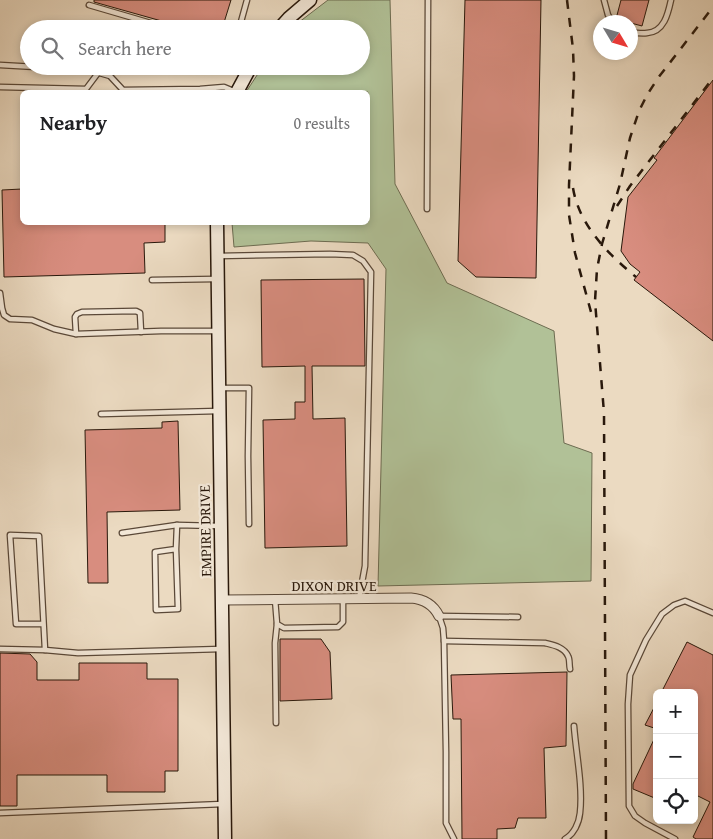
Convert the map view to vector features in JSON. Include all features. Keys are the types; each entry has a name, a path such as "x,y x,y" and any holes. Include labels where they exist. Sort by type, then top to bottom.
{"street":[{"path":"287,20 310,0"},
{"path":"238,90 246,75"},
{"name":"EMPIRE DRIVE","path":"217,225 225,839"},
{"name":"DIXON DRIVE","path":"222,600 419,599 432,606 440,616"}],"lane":[{"path":"241,20 247,0"},
{"path":"427,209 428,0"},
{"path":"604,0 608,15"},
{"path":"638,32 647,33 657,30 666,19 672,0"},
{"path":"89,5 140,20"},
{"path":"0,65 20,66"},
{"path":"0,87 86,90 96,75"},
{"path":"107,75 123,90 224,87 232,90"},
{"path":"218,256 353,255 363,261 371,272 365,566 360,599"},
{"path":"152,280 218,279"},
{"path":"0,293 4,315 10,319 32,320 54,329 76,334 218,331"},
{"path":"76,334 75,317 82,312 136,311 140,314 141,332"},
{"path":"219,388 249,388 249,524"},
{"path":"100,414 219,411"},
{"path":"122,534 177,524 221,526"},
{"path":"176,549 155,552 156,610 178,609 177,524"},
{"path":"43,624 16,624 10,535 39,536 45,650"},
{"path":"275,599 277,624 275,643 276,723"},
{"path":"277,624 284,628 338,627 343,622 343,599"},
{"path":"675,839 635,816 629,806 628,704 630,675 646,640 662,614 674,605 685,601 713,613"},
{"path":"454,839 446,823 444,641 440,616 518,617"},
{"path":"444,641 545,643 555,645 568,656 570,669"},
{"path":"0,650 45,650 78,653 222,648"},
{"path":"565,839 577,827 580,814 580,789 574,726"},
{"path":"0,813 224,804"}],"green space":[{"path":"328,0 390,0 395,184 447,283 554,331 564,443 592,453 591,581 378,586 386,269 368,243 311,241 234,247 232,225 370,225 370,90 247,90 257,75 370,75 370,20 302,20"}],"building":[{"path":"94,0 231,0 225,20 158,20 94,2"},
{"path":"465,0 541,0 536,278 476,277 458,261"},
{"path":"621,0 649,0 642,26 638,25 638,15 617,15"},
{"path":"713,80 713,341 634,280 640,272 630,264 621,251 628,197 657,160 654,158"},
{"path":"20,189 20,225 165,225 165,242 144,243 145,273 4,277 2,190"},
{"path":"364,279 365,366 312,366 313,419 345,418 347,546 265,548 263,420 295,419 295,402 305,402 305,366 262,367 261,280"},
{"path":"178,421 180,510 107,512 108,583 88,583 85,430 162,428 162,422"},
{"path":"280,639 321,639 330,652 332,699 280,701"},
{"path":"687,642 713,655 713,839 696,839 693,837 710,802 698,796 698,689 663,689"},
{"path":"0,653 30,654 37,662 37,680 79,680 79,663 147,663 147,679 178,679 178,771 165,771 165,792 107,792 107,775 17,775 17,806 0,806"},
{"path":"567,672 566,746 544,748 546,818 518,818 515,828 497,829 497,839 462,839 461,719 453,719 451,675"},
{"path":"653,710 653,728 645,725"},
{"path":"653,742 653,797 633,789 633,784"}],"railway":[{"path":"567,0 574,76 569,215 575,253 591,312"},
{"path":"606,839 604,413 595,301 597,269 602,244 620,184 630,138 639,111 658,78 713,7"},
{"path":"617,206 630,186 713,78"},
{"path":"573,188 581,214 596,238 615,259 636,277"}]}
